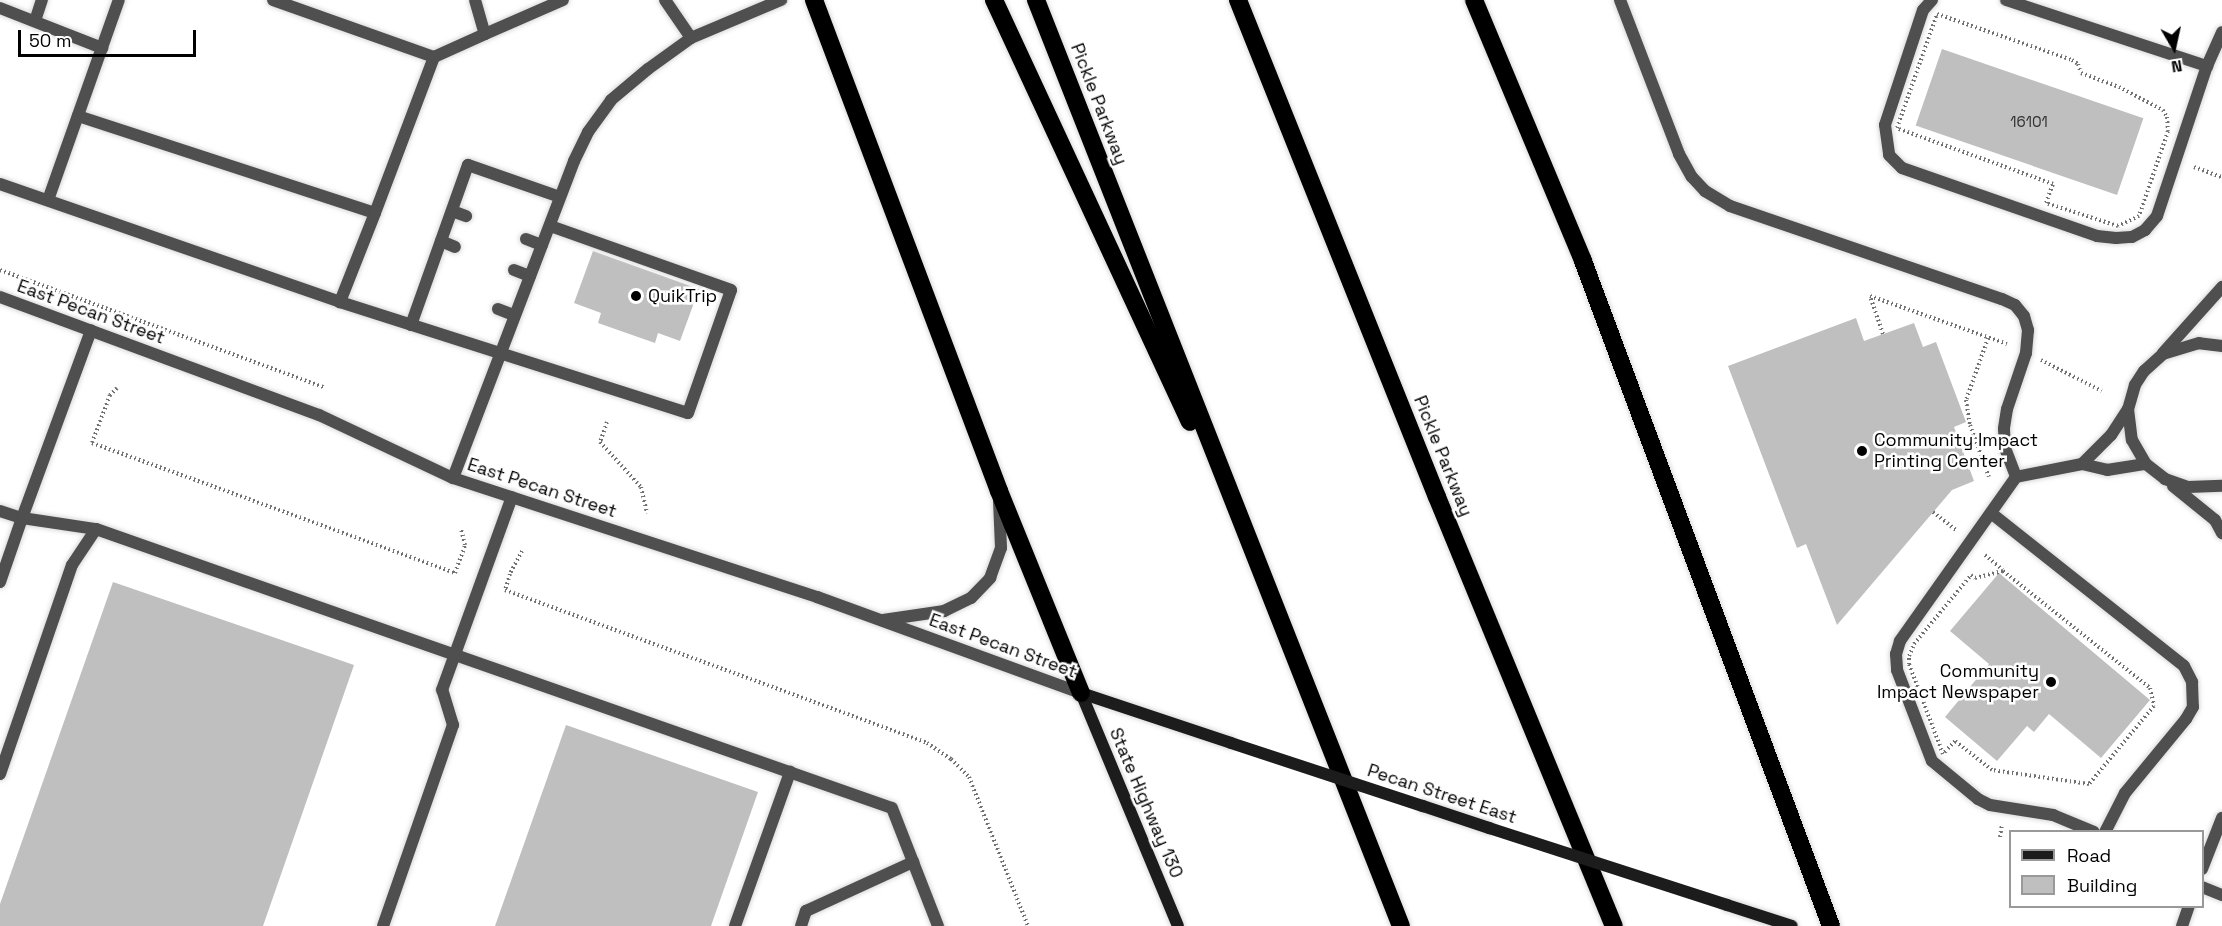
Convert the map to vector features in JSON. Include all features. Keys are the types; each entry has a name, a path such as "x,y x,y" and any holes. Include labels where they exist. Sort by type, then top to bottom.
{"highway":[{"path":"814,0 999,491 1081,693"},
{"path":"994,0 1268,590"},
{"name":"Pickle Parkway","path":"1036,0 1401,926"},
{"name":"Pickle Parkway","path":"1238,0 1442,508 1614,926"},
{"path":"1474,0 1583,261 1831,926"}],"main road":[{"name":"Pecan Street East","path":"1081,693 1792,926"},
{"name":"State Highway 130","path":"1081,693 1178,926"}],"street":[{"path":"35,21 42,0"},
{"path":"48,200 119,0"},
{"path":"273,0 434,57 563,0"},
{"path":"475,0 485,34"},
{"path":"665,0 691,38"},
{"path":"453,478 514,315 588,132 611,100 648,69 691,38 781,0"},
{"path":"1620,0 1679,154 1692,177 1704,191 1730,206 2015,305 2024,316 2028,330 2026,353 2007,409 2004,429 2005,448 2016,477"},
{"path":"1932,0 1923,10 1885,125 1889,155 1902,168 2097,236 2132,237 2145,230 2157,216 2207,66 2222,32"},
{"path":"2006,0 2207,66"},
{"path":"0,8 102,48"},
{"path":"340,302 434,57"},
{"path":"78,116 375,213"},
{"path":"411,325 468,165 561,197"},
{"path":"0,184 499,355 688,413 732,290 550,226"},
{"path":"452,211 466,216"},
{"path":"526,239 542,245"},
{"path":"441,241 455,247"},
{"path":"514,270 530,276"},
{"path":"426,284 440,289"},
{"path":"2082,464 2111,435 2128,409 2135,385 2144,371 2163,354 2222,287"},
{"name":"East Pecan Street","path":"0,297 319,415 453,478 880,621 1081,693"},
{"path":"498,309 514,315"},
{"path":"0,582 91,330"},
{"path":"2163,354 2199,343 2222,346"},
{"path":"2128,409 2132,440 2146,464 2215,520 2222,532"},
{"path":"2092,830 2054,815 1990,805 1978,799 1932,761 1897,670 1896,654 1900,641 2016,477 2082,464 2107,470 2146,464"},
{"path":"2165,479 2188,487 2222,486"},
{"path":"880,621 944,611 971,598 990,579 1001,548 999,491"},
{"path":"383,926 453,725 442,690 512,497"},
{"path":"0,511 22,518 96,529 892,808 938,926"},
{"path":"1991,513 2184,666 2192,682 2193,707 2186,719 2126,793 2106,830"},
{"path":"0,774 72,565 96,529"},
{"path":"735,926 790,772"},
{"path":"2204,864 2222,818"},
{"path":"801,926 806,911 913,862"},
{"path":"2204,888 2222,895"},
{"path":"2182,926 2188,908"}],"path":[{"path":"1937,14 2072,60 2078,64 2081,73 2119,87 2163,111 2167,117 2168,131 2139,216 2118,226 2046,203 2053,184 1897,128 1937,14"},
{"path":"2194,167 2222,177"},
{"path":"0,270 324,387"},
{"path":"1883,334 1870,296 2007,344"},
{"path":"1988,338 1966,400 1970,425 1989,477"},
{"path":"2041,360 2102,391"},
{"path":"117,388 110,395 92,443 455,573 465,545 461,529"},
{"path":"606,422 600,442 641,488 646,513"},
{"path":"1933,512 1962,534"},
{"path":"522,551 510,574 505,590 927,743 951,759 969,777 1028,926"},
{"path":"1985,555 2150,688 2154,706 2089,784 1992,770 1955,741 1943,754 1909,664 1909,656 1914,644 1971,575 1975,578 2003,571"},
{"path":"2000,837 2002,825"}],"building":[{"path":"1942,49 2143,118 2117,195 1916,126"},
{"name":"QuikTrip","path":"593,251 699,289 680,341 658,333 655,343 598,323 601,313 574,303"},
{"name":"Community Impact Printing Center","path":"1856,318 1864,341 1914,323 1923,347 1936,342 1966,422 1954,427 1974,481 1952,490 1837,625 1806,544 1797,548 1728,366"},
{"name":"Community Impact Newspaper","path":"1999,573 2150,700 2101,758 2049,714 2034,732 2027,726 1997,761 1945,717 1989,664 1950,631"},
{"path":"113,582 354,665 263,926 0,926 0,904"},
{"path":"566,725 758,792 711,926 495,926"}],"place":[{"name":"QuikTrip","path":"636,296"},
{"name":"Community Impact Printing Center","path":"1862,451"},
{"name":"Community Impact Newspaper","path":"2051,682"}]}
